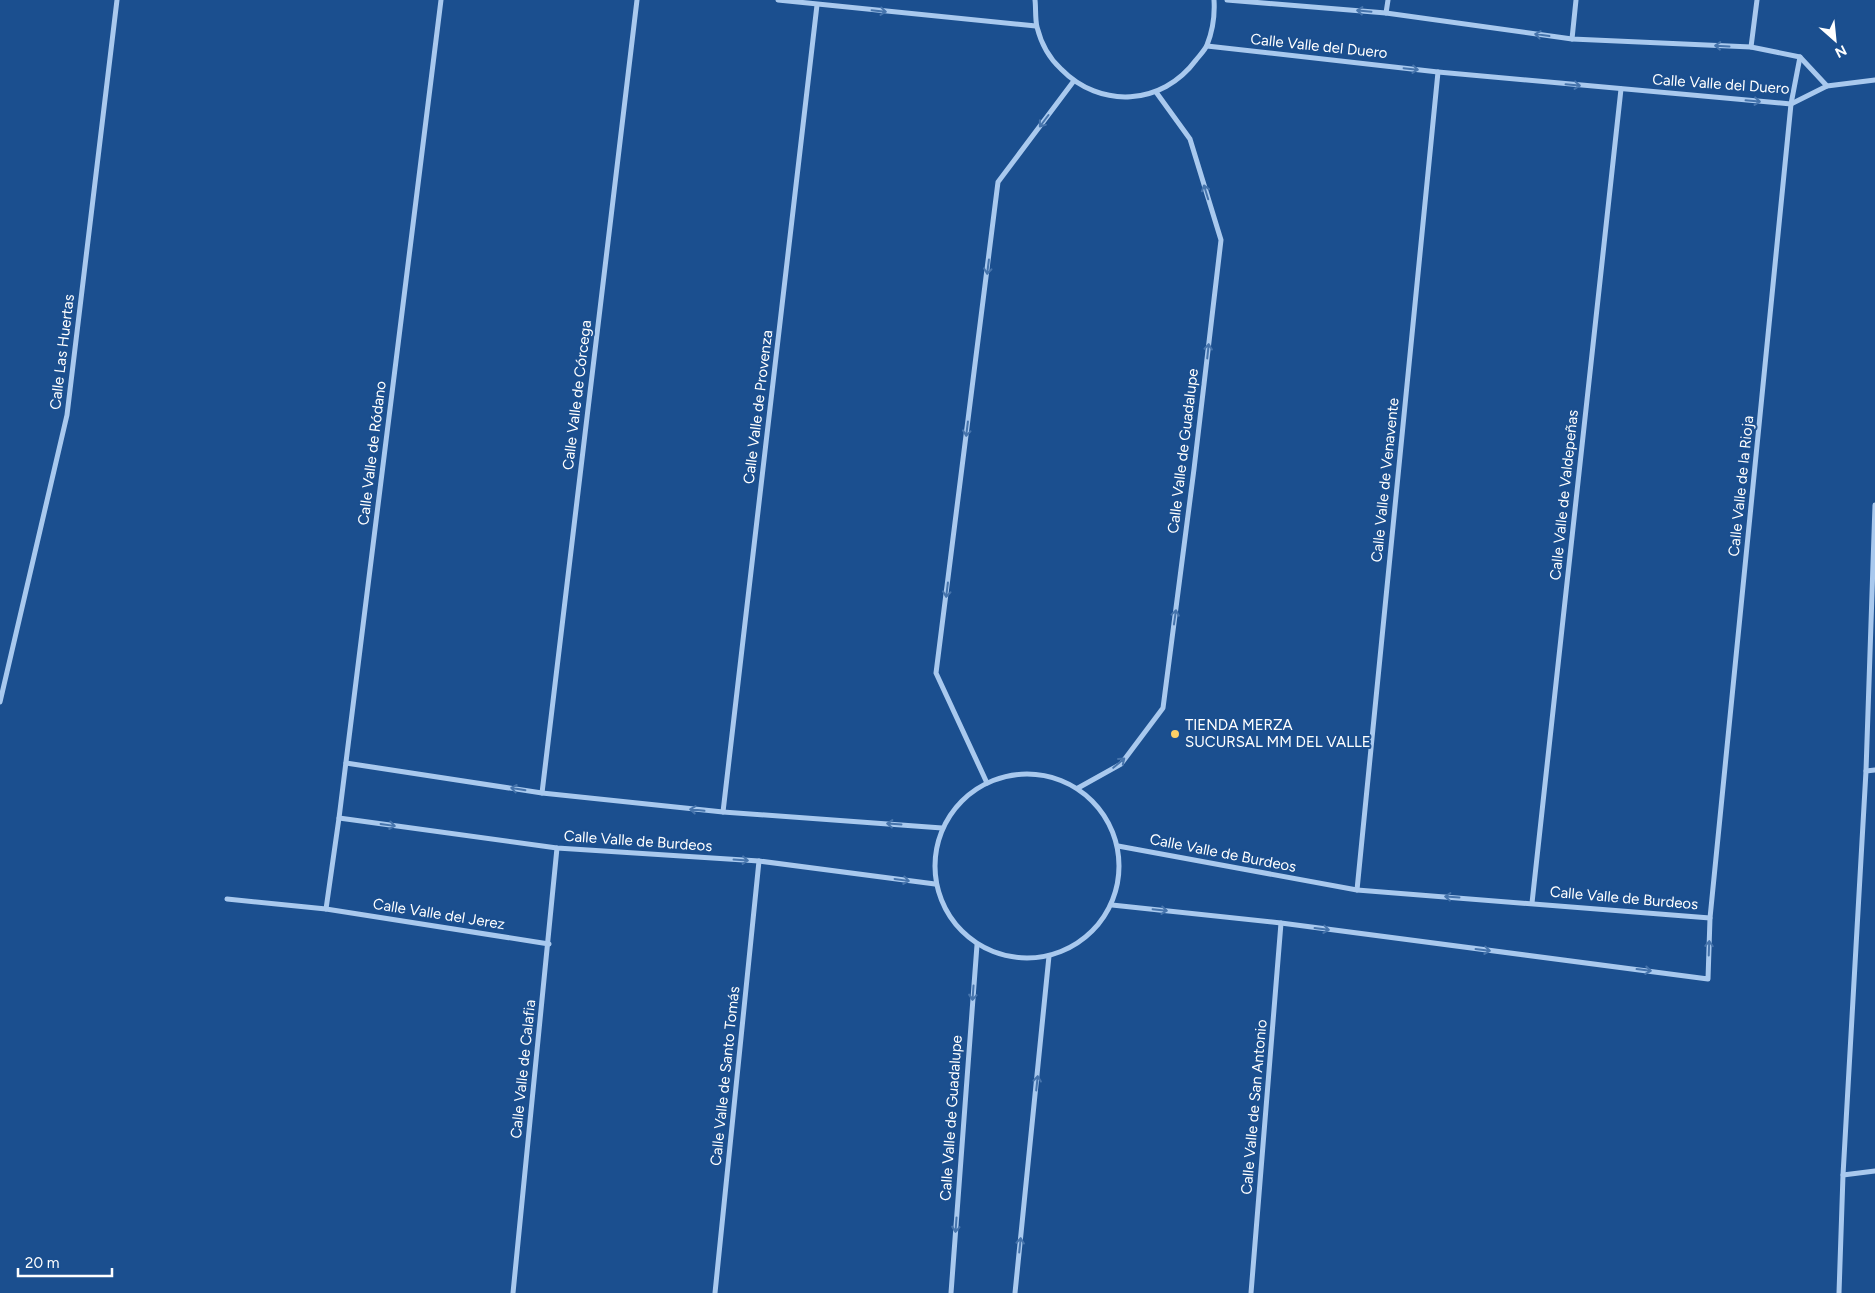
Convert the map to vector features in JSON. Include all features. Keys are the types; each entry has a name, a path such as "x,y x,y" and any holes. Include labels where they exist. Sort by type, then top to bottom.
{"street":[{"name":"Calle Las Huertas","path":"0,702 67,415 117,0"},
{"name":"Calle Valle de Ródano","path":"326,909 346,763 441,0"},
{"name":"Calle Valle de Córcega","path":"542,793 637,0"},
{"path":"778,0 1036,26"},
{"path":"1035,0 1036,26 1049,58 1073,82 1099,94 1128,98 1156,92 1186,74 1206,46 1215,18 1214,0"},
{"path":"1227,0 1386,13 1572,39 1751,47 1800,57 1827,86"},
{"path":"1386,13 1388,0"},
{"path":"1572,39 1576,0"},
{"path":"1751,47 1757,0"},
{"name":"Calle Valle de Provenza","path":"723,812 817,5"},
{"name":"Calle Valle del Duero","path":"1206,46 1438,72 1791,104 1827,86 1875,80"},
{"name":"Calle Valle de la Rioja","path":"1710,918 1791,104 1800,57"},
{"name":"Calle Valle de Venavente","path":"1357,890 1438,72"},
{"path":"987,783 936,673 998,182 1073,82"},
{"name":"Calle Valle de Valdepeñas","path":"1532,903 1621,90"},
{"name":"Calle Valle de Guadalupe","path":"1078,788 1121,764 1163,708 1194,469 1218,259 1220,240 1190,139 1156,92"},
{"path":"1839,1293 1843,1175 1866,771 1875,505"},
{"path":"346,763 542,793 723,812 942,828"},
{"path":"1866,771 1875,770"},
{"path":"1018,774 1049,776 1078,788 1104,813 1118,846 1120,872 1112,905 1100,924 1077,945 1049,956 1012,958 977,945 950,919 936,884 935,856 942,828 954,810 969,794 987,783 1018,774"},
{"name":"Calle Valle de Burdeos","path":"339,818 557,848 759,861 936,884"},
{"name":"Calle Valle de Burdeos","path":"1112,905 1281,923 1708,979 1710,918 1357,890 1118,846"},
{"name":"Calle Valle de Calafia","path":"513,1293 557,848"},
{"name":"Calle Valle de Santo Tomás","path":"715,1293 759,861"},
{"name":"Calle Valle del Jerez","path":"227,899 326,909 549,944"},
{"name":"Calle Valle de San Antonio","path":"1251,1293 1281,923"},
{"name":"Calle Valle de Guadalupe","path":"951,1293 977,945"},
{"path":"1015,1293 1049,956"},
{"path":"1843,1175 1875,1171"}],"place":[{"name":"TIENDA MERZA SUCURSAL MM DEL VALLE","path":"1175,734"}]}
